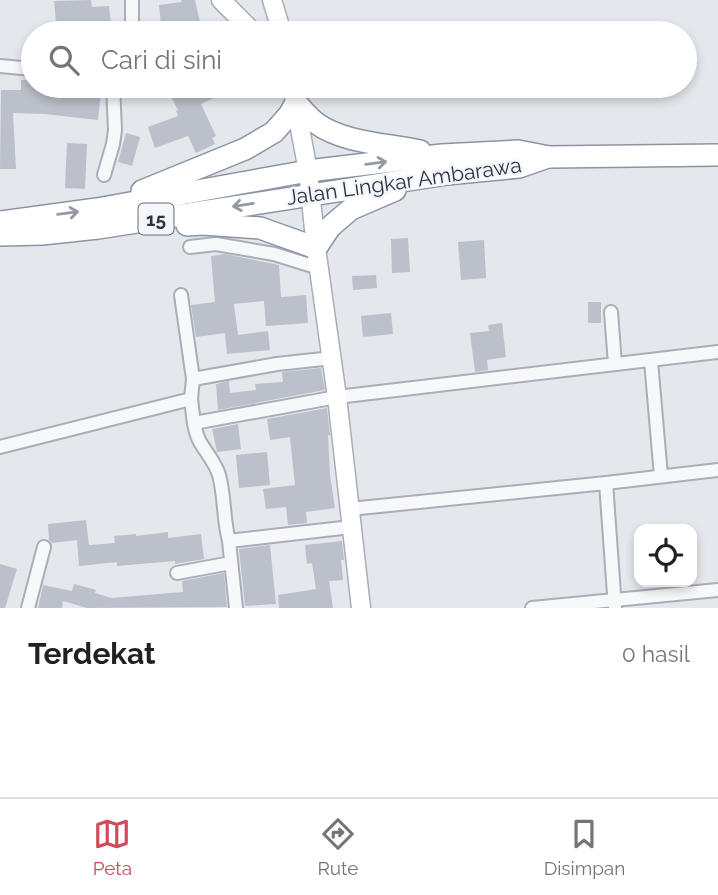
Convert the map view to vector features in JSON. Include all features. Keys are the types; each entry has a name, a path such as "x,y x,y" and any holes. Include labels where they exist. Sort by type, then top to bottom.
{"highway":[{"path":"97,218 175,179 245,149 274,132 289,115 293,98"},
{"path":"297,98 317,124 336,134 445,164"},
{"name":"Jalan Lingkar Ambarawa","path":"0,222 97,218 310,194 518,151 549,157 718,155"},
{"path":"97,218 260,228 318,258 330,227 351,209 445,164"},
{"name":"Jalan Lingkar Ambarawa","path":"0,235 42,234 97,218 308,171 445,164"}],"main road":[{"path":"221,0 242,21"},
{"path":"272,0 278,21"},
{"path":"295,98 308,171 361,608"}],"street":[{"path":"132,0 132,21"},
{"path":"0,66 21,68"},
{"path":"104,174 115,130 114,98"},
{"path":"190,247 216,244 318,258"},
{"path":"181,295 193,379 191,399 194,423 200,443 215,463 219,477 236,608"},
{"path":"611,312 615,364"},
{"path":"194,423 337,397 718,352"},
{"path":"193,379 332,358"},
{"path":"652,360 661,477"},
{"path":"0,447 191,399"},
{"path":"229,541 350,518 718,470"},
{"path":"606,483 615,604"},
{"path":"28,608 44,547"},
{"path":"177,573 231,563"},
{"path":"532,608 615,604 718,590"}],"building":[{"path":"91,0 92,7 109,6 111,21 56,21 54,1"},
{"path":"181,0 195,0 200,21 161,21 159,5 182,2"},
{"path":"1,90 21,90 21,98 100,98 98,120 14,113 16,169 0,169"},
{"path":"172,98 214,98 201,104 216,136 212,138 215,144 196,153 188,136 155,148 148,127 178,116"},
{"path":"126,133 140,137 132,166 118,162"},
{"path":"67,143 87,144 85,189 65,188"},
{"path":"408,238 410,272 392,273 391,239"},
{"path":"484,240 486,278 461,280 458,242"},
{"path":"225,254 279,265 281,297 306,295 308,323 266,326 264,301 234,304 238,335 268,331 270,350 227,354 225,333 196,337 191,305 215,302 211,256"},
{"path":"376,275 377,288 353,290 352,276"},
{"path":"588,302 601,302 601,323 588,323"},
{"path":"391,313 393,334 363,337 361,316"},
{"path":"502,323 506,357 487,360 488,370 475,372 470,333 489,331 488,325"},
{"path":"321,368 325,390 218,410 216,384 229,381 230,393 256,390 255,384 283,382 282,372"},
{"path":"327,408 330,475 335,508 306,512 307,523 288,525 286,507 266,509 263,489 295,485 290,437 270,440 267,419"},
{"path":"238,424 241,449 217,452 212,429"},
{"path":"267,452 270,485 239,488 236,455"},
{"path":"86,520 89,545 115,543 114,536 168,532 168,538 201,534 204,559 175,564 175,561 117,566 117,562 79,566 77,540 52,543 49,540 48,524"},
{"path":"342,541 343,580 329,581 333,608 279,608 278,595 316,589 312,563 307,564 305,545"},
{"path":"270,545 276,604 245,606 239,549"},
{"path":"0,564 17,569 5,608 0,608"},
{"path":"224,573 227,607 87,608 63,601 62,608 38,608 43,585 72,591 74,584 96,590 95,593 111,598 183,592 182,581"}]}
